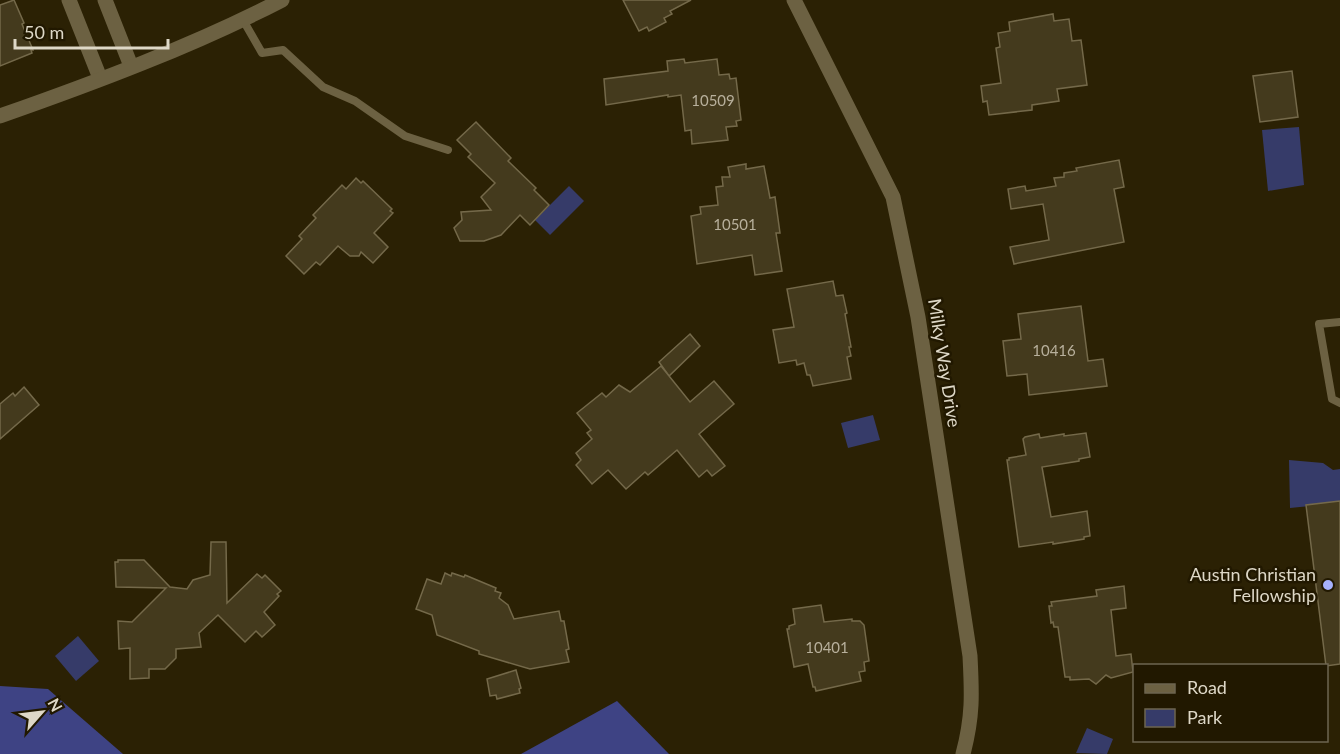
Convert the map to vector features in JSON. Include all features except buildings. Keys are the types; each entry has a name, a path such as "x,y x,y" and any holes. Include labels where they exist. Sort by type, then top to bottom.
{"street":[{"path":"69,0 100,78"},
{"path":"105,0 131,66"},
{"path":"0,116 243,20 282,0"},
{"name":"Milky Way Drive","path":"794,0 893,196 918,317 970,656 972,703 970,727 963,754"}],"lane":[{"path":"243,20 262,53 283,50 323,87 356,101 405,136 448,150"},
{"path":"1340,322 1318,324 1332,399 1340,403"}],"green space":[{"path":"1299,127 1304,185 1268,191 1262,130"},
{"path":"569,186 584,201 550,235 535,220"},
{"path":"873,415 880,440 848,448 841,423"},
{"path":"1289,460 1323,463 1333,470 1340,469 1340,503 1290,508"},
{"path":"78,636 99,661 76,681 55,656"},
{"path":"1087,728 1113,739 1107,754 1076,753"}],"shaded area":[{"path":"0,686 48,689 123,754 0,754"},
{"path":"617,701 669,754 521,754"}],"place":[{"name":"Austin Christian Fellowship","path":"1328,585"}]}
